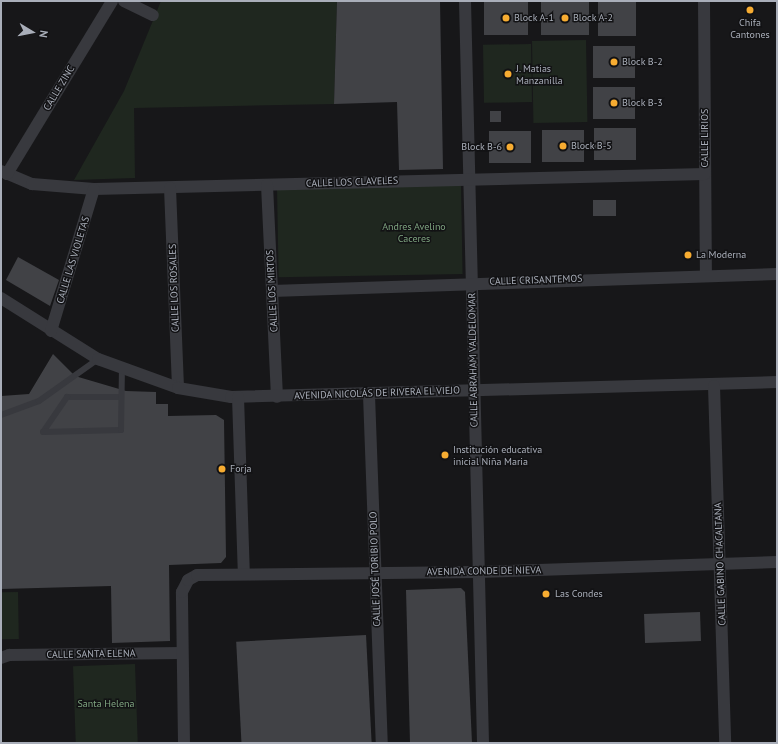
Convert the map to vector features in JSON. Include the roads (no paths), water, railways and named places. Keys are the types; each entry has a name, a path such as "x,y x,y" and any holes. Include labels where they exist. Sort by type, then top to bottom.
{"street":[{"name":"CALLE ZINC","path":"4,173 112,1"},
{"path":"124,1 153,15"},
{"name":"CALLE ABRAHAM VALDELOMAR","path":"465,1 470,178 477,572 483,743"},
{"name":"CALLE LIRIOS","path":"704,1 706,276"},
{"name":"CALLE LOS CLAVELES","path":"4,173 57,188 94,189 170,188 470,178 705,174"},
{"name":"CALLE LOS MIRTOS","path":"267,185 277,397"},
{"name":"CALLE LOS ROSALES","path":"170,188 178,388"},
{"name":"CALLE LAS VIOLETAS","path":"51,330 94,189"},
{"name":"CALLE CRISANTEMOS","path":"272,291 472,282 777,274"},
{"name":"AVENIDA NICOLÁS DE RIVERA EL VIEJO","path":"1,298 98,359 178,388 238,397 368,395 473,390 714,386 777,382"},
{"name":"CALLE GABINO CHACALTANA","path":"714,386 725,743"},
{"name":"CALLE JOSÉ TORIBIO POLO","path":"368,395 382,743"},
{"path":"238,397 244,574"},
{"name":"AVENIDA CONDE DE NIEVA","path":"182,653 182,592 192,577 244,574 477,572 777,562"},
{"path":"182,653 184,743"},
{"name":"CALLE SANTA ELENA","path":"1,658 9,655 182,653"}],"lane":[{"path":"1,415 39,401 98,359"},
{"path":"120,397 67,397 43,432 121,430 120,397 122,368"}],"place":[{"name":"Chifa Cantones","path":"750,10"},
{"name":"Block A-1","path":"506,18"},
{"name":"Block A-2","path":"565,18"},
{"name":"Block B-2","path":"614,62"},
{"name":"J. Matias Manzanilla","path":"508,74"},
{"name":"Block B-3","path":"614,103"},
{"name":"Block B-5","path":"563,146"},
{"name":"Block B-6","path":"510,147"},
{"name":"La Moderna","path":"688,255"},
{"name":"Institución educativa inicial Niña Maria","path":"445,455"},
{"name":"Forja","path":"222,469"},
{"name":"Las Condes","path":"546,594"}],"park label":[{"name":"Andres Avelino Caceres","path":"414,232"},
{"name":"Santa Helena","path":"106,704"}]}
